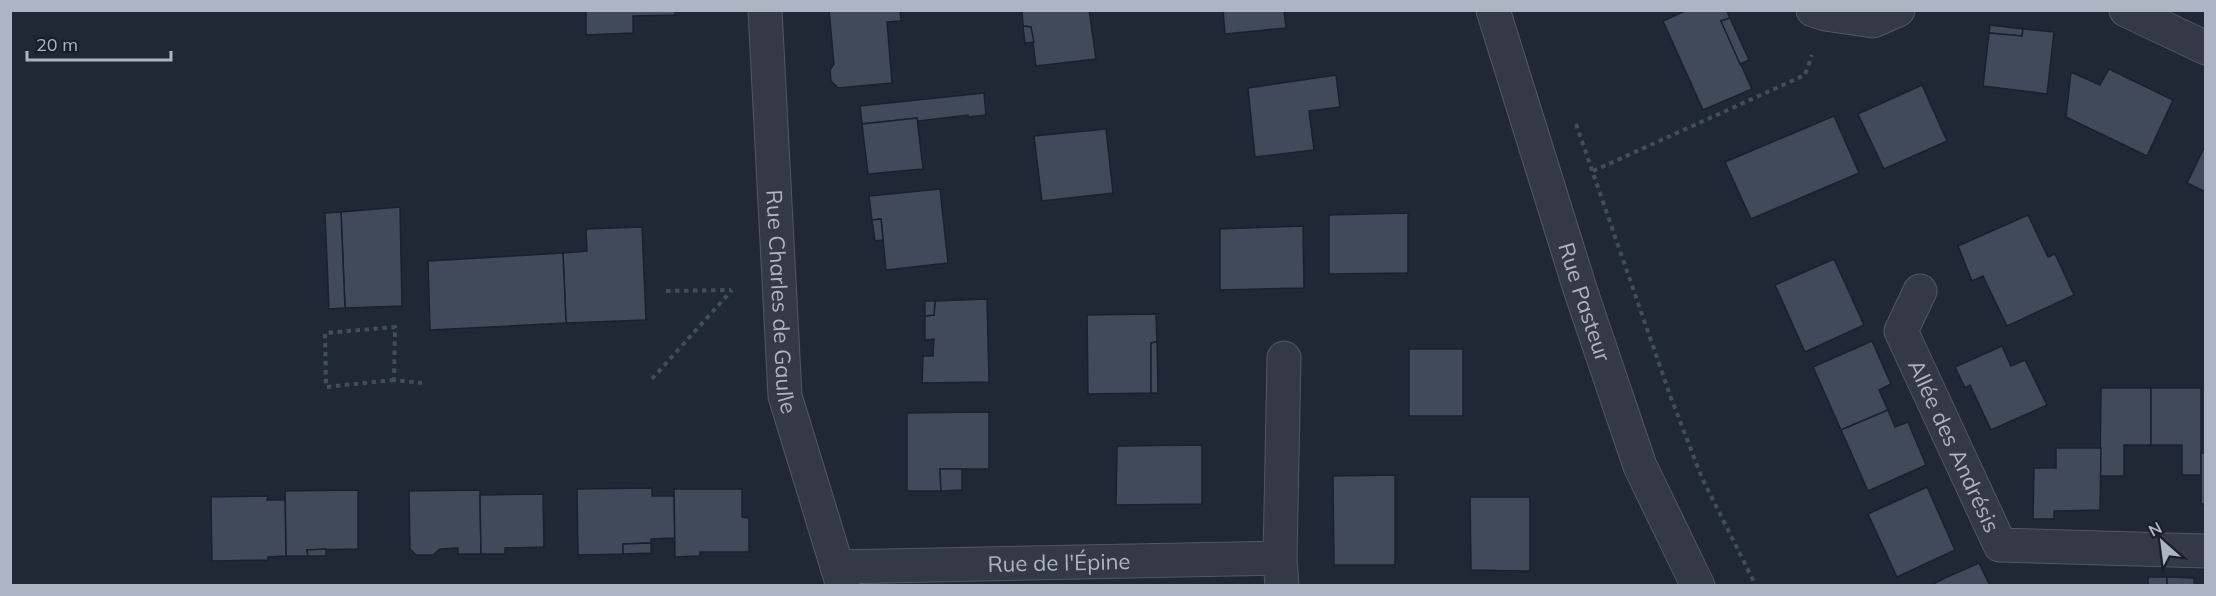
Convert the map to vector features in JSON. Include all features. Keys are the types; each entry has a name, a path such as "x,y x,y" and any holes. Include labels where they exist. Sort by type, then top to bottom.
{"street":[{"name":"Rue Charles de Gaulle","path":"765,10 785,396 840,576"},
{"name":"Rue Pasteur","path":"1493,10 1581,292 1640,466 1698,585"},
{"path":"1819,12 1873,21 1898,10"},
{"path":"2126,10 2205,48"},
{"name":"Allée des Andrésis","path":"1920,291 1901,331 2000,544 2205,551"},
{"name":"Rue de l'Épine","path":"840,576 1281,572 1284,358"}],"path":[{"path":"1593,171 1805,75 1819,12"},
{"path":"1573,116 1671,398 1702,478 1756,585"},
{"path":"652,379 732,290 666,291"},
{"path":"393,380 395,327 325,333 327,387 393,380 422,383"}],"building":[{"path":"586,10 675,10 675,15 633,16 633,33 586,35"},
{"path":"829,10 900,10 901,21 887,22 892,83 838,88 831,81 830,70 834,64"},
{"path":"1022,10 1089,10 1096,59 1036,66 1031,27 1023,26"},
{"path":"1223,10 1284,10 1286,28 1225,34"},
{"path":"1687,10 1726,10 1730,18 1721,21 1752,89 1703,110 1663,21"},
{"path":"1730,18 1749,60 1740,64 1721,21"},
{"path":"1990,25 2023,29 2022,36 1989,33"},
{"path":"1023,26 1031,27 1034,42 1025,43"},
{"path":"2023,29 2054,32 2047,94 1983,86 1989,33 2022,36"},
{"path":"2109,69 2173,100 2147,156 2066,117 2071,72 2100,85"},
{"path":"1336,75 1340,107 1309,111 1314,150 1255,157 1248,88"},
{"path":"1922,85 1947,141 1884,169 1858,114"},
{"path":"984,93 986,115 918,121 917,118 862,124 860,106"},
{"path":"1834,116 1859,173 1751,219 1725,162"},
{"path":"917,118 923,169 868,174 862,124"},
{"path":"1106,129 1113,193 1042,201 1034,136"},
{"path":"2206,144 2206,192 2187,183"},
{"path":"940,189 948,263 886,270 881,219 872,220 869,196"},
{"path":"400,207 402,306 345,308 341,212"},
{"path":"341,212 345,308 329,309 325,213"},
{"path":"1408,213 1408,273 1329,274 1329,215"},
{"path":"2028,215 2048,257 2055,254 2074,295 2007,326 1983,276 1972,281 1958,246"},
{"path":"881,219 883,240 875,241 872,220"},
{"path":"1303,226 1304,288 1220,290 1220,229"},
{"path":"642,227 646,320 566,323 563,253 587,251 586,229"},
{"path":"563,253 566,323 430,330 428,261"},
{"path":"1834,259 1864,325 1805,352 1775,285"},
{"path":"987,299 989,382 922,383 923,356 933,356 934,339 925,340 925,316 934,315 935,301"},
{"path":"925,301 935,301 934,315 925,316"},
{"path":"1156,314 1157,342 1151,343 1151,393 1088,394 1087,315"},
{"path":"1872,341 1891,384 1879,390 1888,410 1841,430 1813,367"},
{"path":"1157,342 1158,393 1151,393 1151,343"},
{"path":"2002,346 2011,366 2025,360 2047,405 1991,430 1970,385 1965,388 1955,367"},
{"path":"1409,349 1463,349 1463,416 1409,416"},
{"path":"2101,388 2151,388 2151,445 2124,445 2124,476 2100,476"},
{"path":"2151,388 2201,388 2201,475 2182,475 2182,445 2151,445"},
{"path":"1888,410 1895,427 1908,422 1926,465 1868,491 1841,430"},
{"path":"989,412 989,469 940,469 941,491 907,491 907,413"},
{"path":"1202,445 1202,504 1116,505 1117,446"},
{"path":"2056,448 2101,448 2100,510 2054,511 2054,519 2033,519 2034,468 2056,468"},
{"path":"2201,453 2206,453 2206,504 2201,504"},
{"path":"940,469 962,469 962,490 941,491"},
{"path":"1395,475 1395,565 1334,565 1333,476"},
{"path":"1927,487 1955,550 1897,577 1868,514"},
{"path":"652,488 652,496 674,496 675,538 651,539 651,543 623,544 623,554 578,555 577,489"},
{"path":"674,489 742,489 742,517 749,518 749,552 700,552 700,556 675,557"},
{"path":"358,490 358,549 307,550 308,556 286,556 285,491"},
{"path":"480,490 481,554 458,554 458,548 440,549 433,555 416,555 410,549 409,491"},
{"path":"543,494 544,547 505,548 505,554 481,554 480,495"},
{"path":"268,496 267,500 285,500 286,556 268,557 268,560 212,561 211,497"},
{"path":"1470,497 1530,497 1530,571 1471,570"},
{"path":"651,543 651,553 623,554 623,544"},
{"path":"326,549 326,556 308,556 307,550"},
{"path":"1979,563 1990,586 1929,586 1947,577"},
{"path":"2148,577 2167,577 2167,586 2099,586 2148,585"},
{"path":"2167,577 2194,578 2194,586 2167,586"}]}
